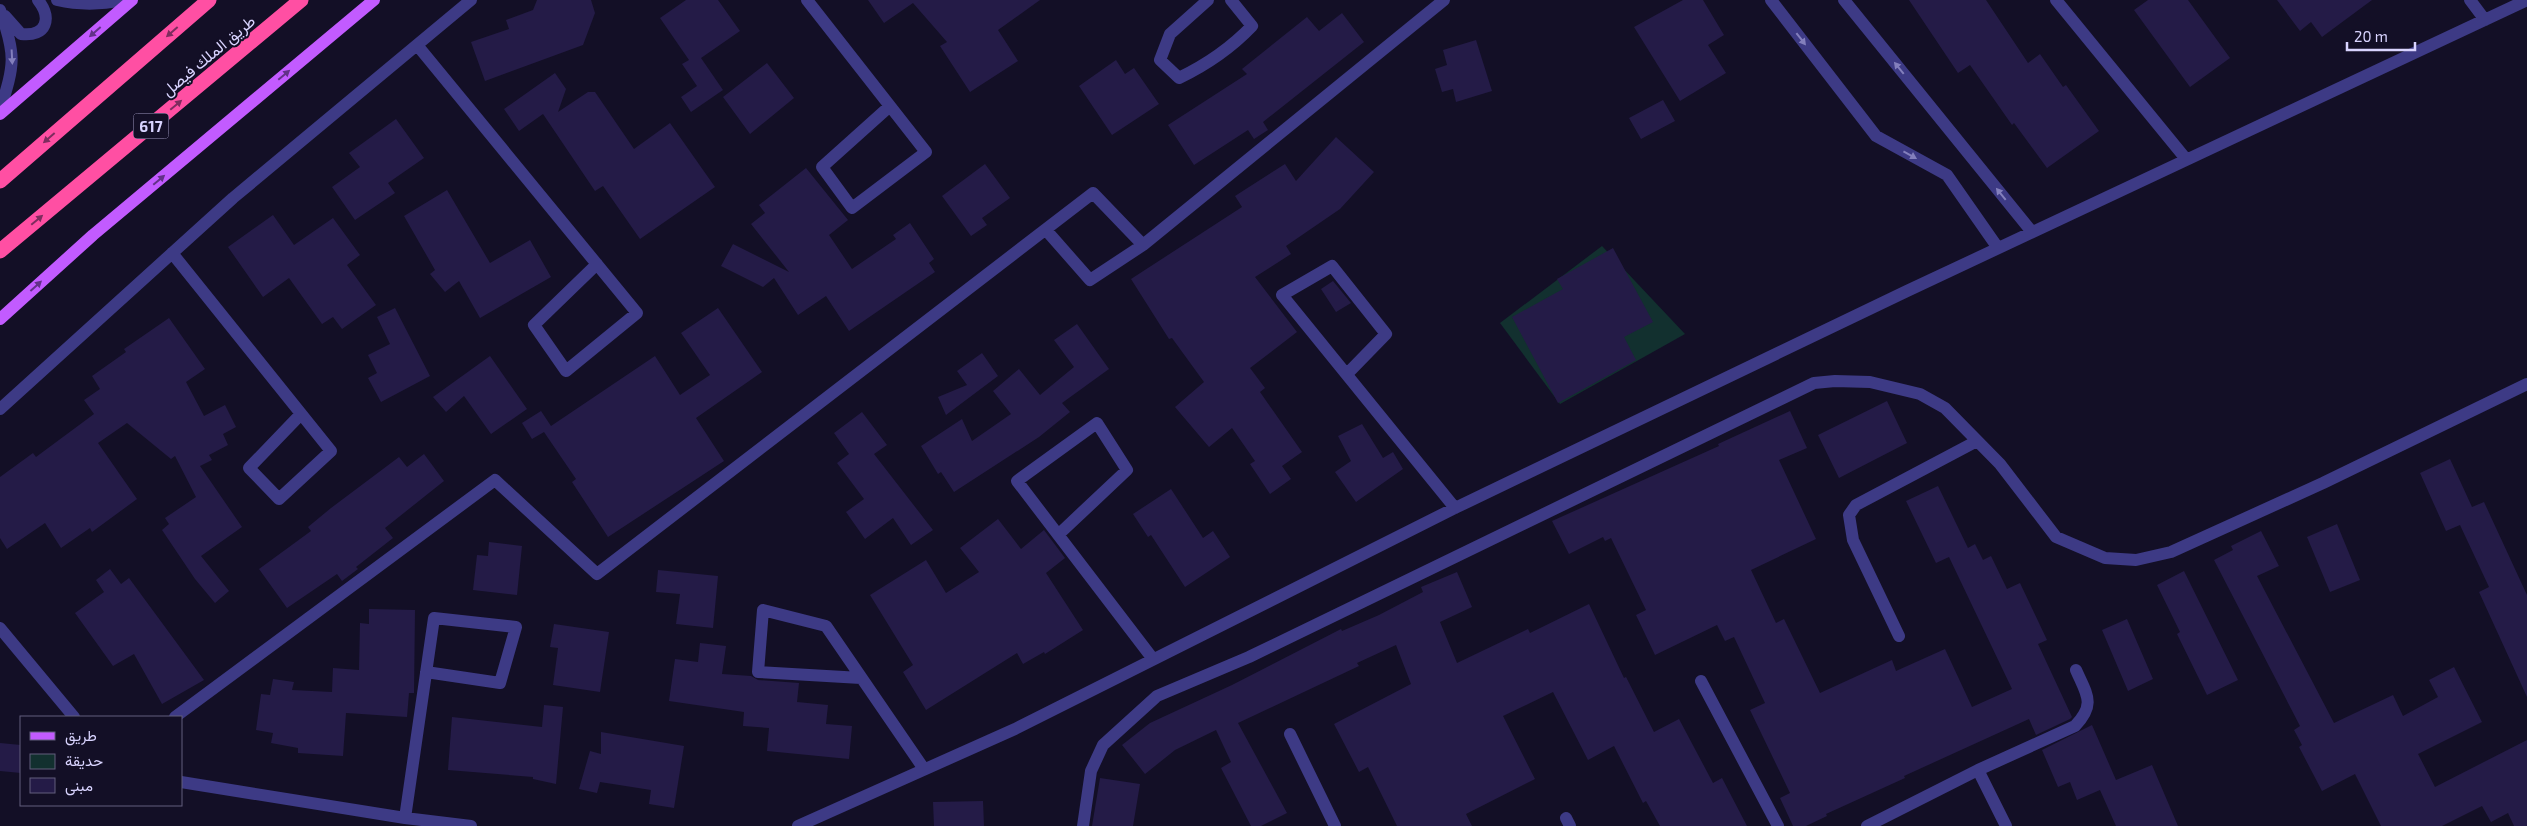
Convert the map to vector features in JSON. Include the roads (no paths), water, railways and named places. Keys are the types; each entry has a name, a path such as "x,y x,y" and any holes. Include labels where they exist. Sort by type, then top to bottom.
{"highway":[{"path":"0,181 208,0"},
{"name":"طريق الملك فيصل","path":"0,251 301,0"}],"main road":[{"path":"0,112 132,0"},
{"path":"0,319 94,235 374,0"}],"street":[{"path":"0,10 21,34 32,36 40,32 45,25 46,16 38,0"},
{"path":"57,0 80,4 122,0"},
{"path":"0,409 233,198 471,0"},
{"path":"806,0 890,106 926,152 852,208 822,167 890,106"},
{"path":"1208,0 1170,34 1160,60 1179,78 1208,64 1235,44 1252,26 1231,0"},
{"path":"1046,230 1090,280 1143,245 1444,0"},
{"path":"1771,0 1876,136 1947,175 1998,248"},
{"path":"1844,0 2032,232"},
{"path":"2056,0 2186,159"},
{"path":"2470,0 2485,20"},
{"path":"798,826 1015,729 1455,508 1998,248 2527,0"},
{"path":"0,10 13,51 13,68 0,112"},
{"path":"417,45 637,312 566,371 534,325 597,264"},
{"path":"175,716 495,480 597,574 1093,193 1143,245"},
{"path":"172,253 301,414 331,452 279,499 249,468 301,414"},
{"path":"1347,374 1386,334 1332,266 1282,295 1455,508"},
{"path":"1083,826 1091,771 1103,745 1157,696 1258,653 1814,383 1835,381 1870,382 1920,394 1945,408 2000,464 2056,536 2105,558 2136,560 2171,552 2323,483 2527,384"},
{"path":"1058,535 1127,470 1097,423 1017,482 1153,659"},
{"path":"1899,636 1853,540 1849,515 1856,505 1977,441"},
{"path":"861,678 758,672 762,610 826,626 924,770"},
{"path":"404,818 434,618 516,627 500,684 426,672"},
{"path":"0,628 73,716"},
{"path":"1867,826 1978,770 2075,726 2086,714 2088,697 2076,670"},
{"path":"1701,681 1778,826"},
{"path":"1290,734 1335,826"},
{"path":"1978,770 2006,826"},
{"path":"182,782 431,824 471,826"}]}
